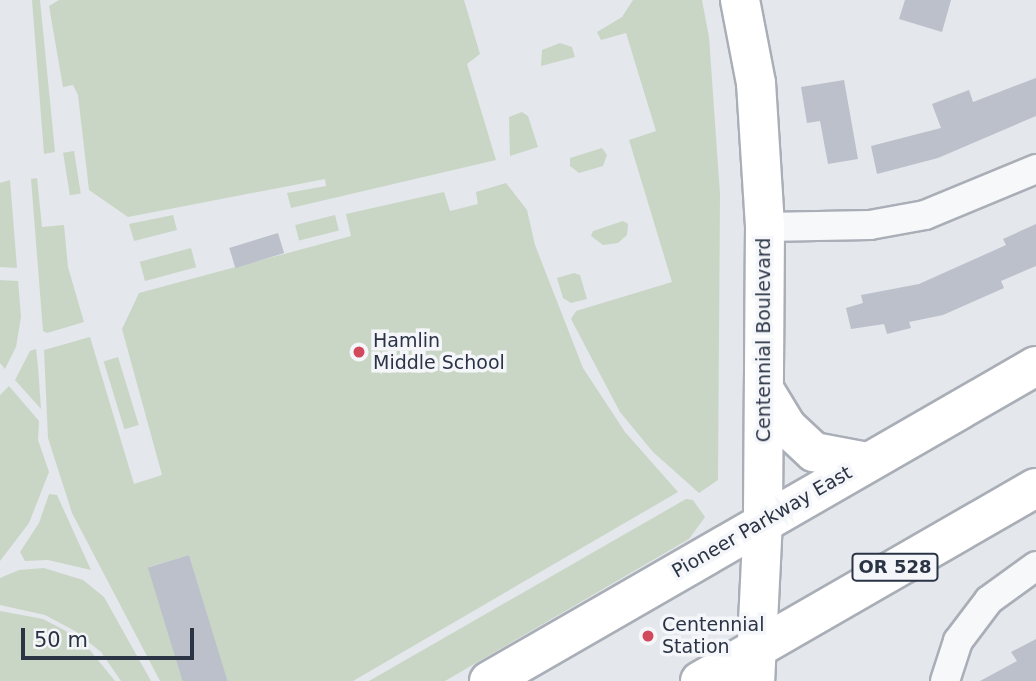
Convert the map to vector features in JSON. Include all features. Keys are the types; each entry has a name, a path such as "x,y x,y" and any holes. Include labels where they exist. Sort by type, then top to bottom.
{"main road":[{"name":"Centennial Boulevard","path":"740,0 756,83 765,227 763,520 755,663"},
{"name":"Pioneer Parkway East","path":"489,681 763,520 1036,366"},
{"path":"764,389 787,427 814,452 867,462"},
{"name":"OR 528","path":"700,681 755,663 1036,488"}],"street":[{"path":"765,227 870,225 925,215 1036,169"},
{"path":"945,681 958,641 989,600 1036,566"}],"green space":[{"path":"32,0 40,0 55,152 44,154"},
{"path":"59,0 464,0 480,54 467,64 496,160 291,208 287,193 326,186 325,179 128,217 89,190 78,95 73,85 63,87 49,6"},
{"path":"633,0 702,0 709,37 720,194 718,480 699,493 653,452 620,412 571,319 576,311 672,282 629,140 656,131 626,33 601,40 597,32 622,17"},
{"path":"560,43 572,47 575,57 541,66 542,50"},
{"path":"522,112 528,116 538,147 510,156 509,117"},
{"path":"602,148 607,155 603,166 579,173 570,166 570,158"},
{"path":"74,151 81,193 70,195 63,153"},
{"path":"37,178 42,227 64,225 68,267 84,322 47,333 43,331 31,179"},
{"path":"10,180 17,268 0,267 0,183"},
{"path":"506,183 527,210 535,245 583,368 625,432 678,492 353,681 227,681 189,555 149,567 183,681 160,681 72,513 48,438 44,350 90,337 134,484 162,475 122,329 139,293 351,236 346,214 444,192 450,211 478,204 476,192"},
{"path":"173,215 177,230 134,241 129,224"},
{"path":"335,215 339,231 299,240 295,225"},
{"path":"623,221 628,224 627,235 618,243 603,245 591,236 593,231"},
{"path":"191,248 196,267 145,281 140,262"},
{"path":"574,273 580,275 587,299 571,303 563,298 557,278"},
{"path":"0,280 18,281 21,317 16,347 5,369 0,363"},
{"path":"36,349 41,409 15,380 30,351"},
{"path":"118,357 139,425 124,429 104,361"},
{"path":"9,386 39,421 38,440 49,472 29,523 0,561 0,395"},
{"path":"49,494 57,495 91,570 48,560 25,561 20,552 39,523"},
{"path":"686,499 693,500 705,517 689,539 445,681 369,681"},
{"path":"44,568 83,580 104,597 151,681 121,681 101,652 75,631 45,615 0,605 0,578 19,570"},
{"path":"0,611 43,619 64,630 85,644 115,681 0,681"}],"building":[{"path":"905,0 951,0 942,32 899,19"},
{"path":"1036,78 1036,116 938,158 877,174 871,146 941,128 932,104 969,90 973,102"},
{"path":"844,80 858,159 828,164 820,121 807,123 801,87"},
{"path":"1036,224 1036,266 1001,281 1004,288 943,315 909,322 911,328 887,334 884,324 851,329 846,308 863,303 861,295 919,284 1006,245 1003,239"},
{"path":"278,233 284,253 235,268 229,248"},
{"path":"189,555 228,681 183,681 148,568"},
{"path":"1036,639 1036,681 980,681 1017,661 1011,652"}],"place":[{"name":"Hamlin Middle School","path":"359,352"},
{"name":"Centennial Station","path":"648,636"}]}
